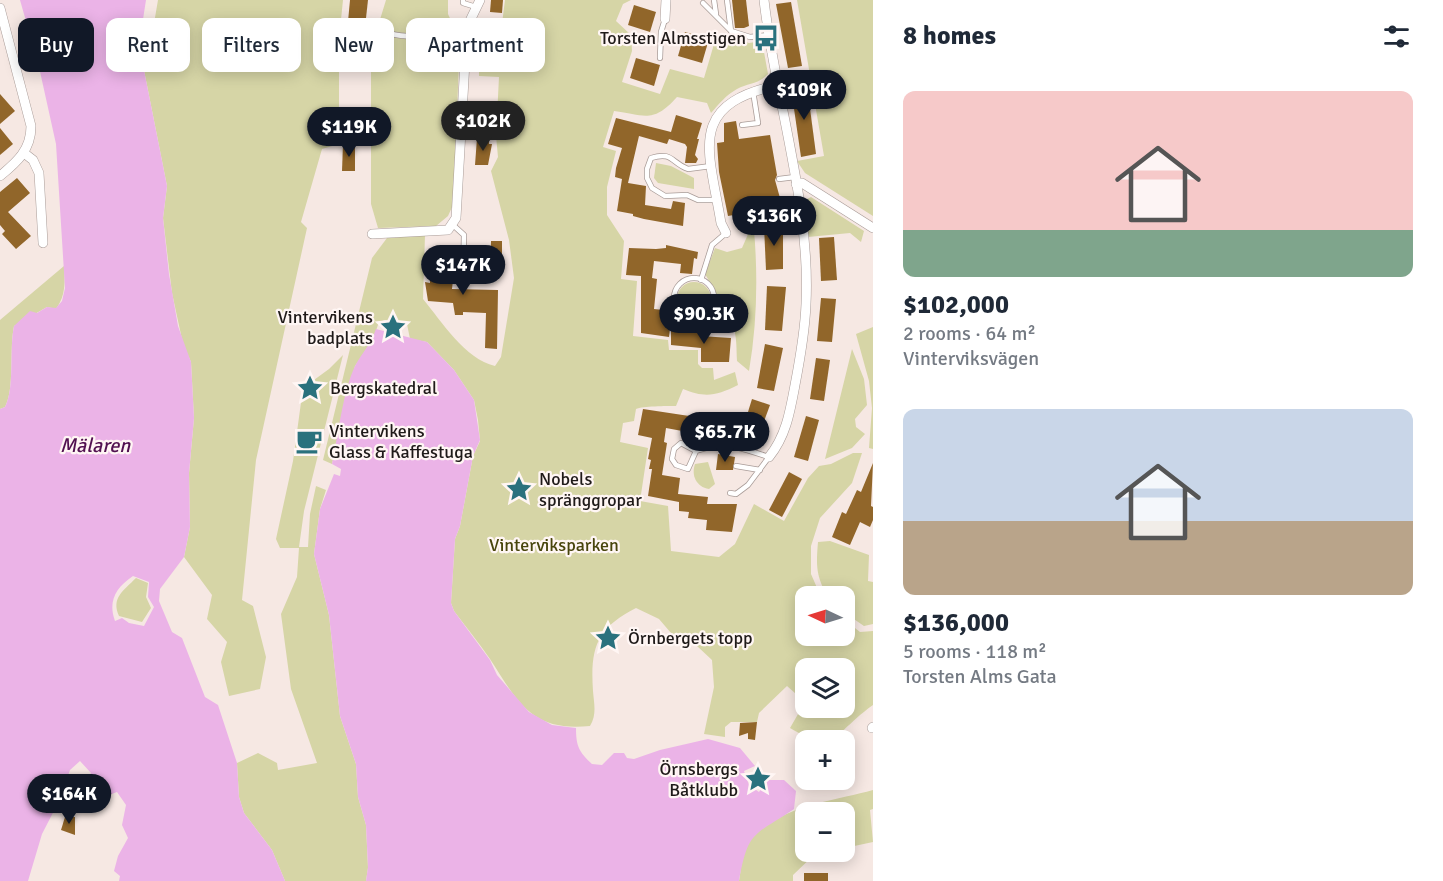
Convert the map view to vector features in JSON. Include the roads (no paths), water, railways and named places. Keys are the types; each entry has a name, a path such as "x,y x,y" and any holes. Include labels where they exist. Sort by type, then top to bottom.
{"street":[{"path":"665,19 666,0"},
{"path":"764,0 796,180 806,266 806,304 792,405 782,441 768,457"},
{"path":"472,18 479,4"},
{"path":"0,9 31,126 31,140 24,153 0,176"},
{"path":"372,234 448,230 456,218 464,72"},
{"path":"726,233 711,166 709,137 715,119 728,104 753,91 778,85"},
{"path":"24,153 33,160 39,173 43,243"},
{"path":"796,180 873,228"}],"lane":[{"path":"463,0 463,3 479,4"},
{"path":"714,0 716,14"},
{"path":"727,0 731,31"},
{"path":"703,3 731,31 750,38 769,34"},
{"path":"660,58 665,19"},
{"path":"742,125 758,123 753,91"},
{"path":"711,166 688,169 671,157 662,155 651,158 647,178 652,188 665,195 687,195 698,200 718,200"},
{"path":"779,179 796,180"},
{"path":"452,224 464,235 463,278"},
{"path":"702,280 712,245 726,233"},
{"path":"688,279 702,280 712,291 712,306 703,316 697,318 684,316 674,299 678,287 688,279"},
{"path":"696,451 684,443 678,444 672,459 676,465 688,469 696,451 715,444 730,445 768,457 760,470 736,494 730,493"},
{"path":"736,466 760,470"}],"water":[{"name":"Mälaren","path":"20,0 146,0 143,18 106,18 106,72 144,72 167,186 163,218 169,274 178,326 191,362 194,418 189,473 190,527 184,557 160,589 159,601 172,632 182,638 205,697 218,705 237,763 239,797 244,813 272,850 285,881 119,881 120,876 114,871 118,856 128,838 122,825 126,805 117,792 109,795 85,793 87,779 91,773 80,761 70,770 59,801 42,834 28,881 0,881 0,409 5,407 10,390 14,326 30,311 37,313 47,307 56,308 62,301 65,288 56,144 40,72 94,72 94,18 25,18","holes":["133,576 149,582 148,597 154,607 144,626 129,623 122,618 115,621 112,608 115,596 122,585"]},
{"path":"376,329 427,342 454,370 474,400 480,440 473,456 460,526 455,539 451,603 454,611 490,660 497,675 529,712 552,725 576,728 579,748 592,764 602,765 614,753 624,753 627,758 634,759 660,750 708,739 740,748 755,766 744,771 749,785 759,792 767,780 784,780 796,791 794,809 761,830 750,843 742,864 739,881 366,881 368,867 366,825 358,797 356,764 340,716 329,615 314,554 320,509 334,474 340,476 341,469 332,464 347,388 355,366"}],"place":[{"name":"Torsten Almsstigen","path":"766,38"},
{"name":"Vintervikens badplats","path":"393,327"},
{"name":"Bergskatedral","path":"310,388"},
{"name":"Vintervikens Glass & Kaffestuga","path":"309,441"},
{"name":"Nobels spränggropar","path":"519,489"},
{"name":"Örnbergets topp","path":"608,638"},
{"name":"Örnsbergs Båtklubb","path":"758,779"}],"park label":[{"name":"Vinterviksparken","path":"554,545"}]}
